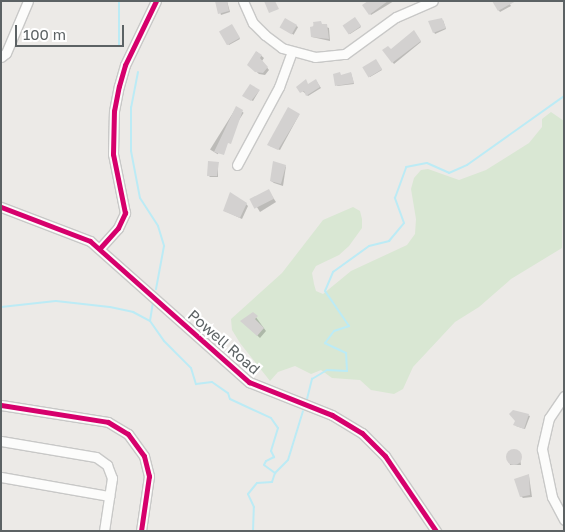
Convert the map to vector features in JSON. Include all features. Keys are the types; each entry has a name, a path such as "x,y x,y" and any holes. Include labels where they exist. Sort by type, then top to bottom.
{"street":[{"path":"1,56 6,52 28,1"},
{"path":"100,248 118,228 125,214 113,154 114,111 119,86 124,65 156,1"},
{"path":"243,1 253,23 264,35 292,52 316,58 345,54 396,17 433,1"},
{"path":"237,165 279,88 292,52"},
{"name":"Powell Road","path":"1,207 78,235 100,248 249,382 265,391 332,415 371,440 436,531"},
{"path":"564,396 550,418 542,449 552,497 564,520"},
{"path":"1,405 108,422 128,434 144,456 150,476 141,531"},
{"path":"1,441 96,457 107,465 112,478 104,531"},
{"path":"1,477 109,496"}],"green space":[{"path":"551,112 564,121 562,248 511,279 479,307 455,322 413,367 403,389 394,394 371,390 360,380 332,378 321,370 311,374 295,366 278,372 270,381 240,343 232,330 231,319 282,273 323,220 353,207 360,211 362,219 362,228 349,246 339,255 316,266 312,273 316,291 323,294 351,271 407,245 415,234 416,219 411,189 414,178 421,170 428,169 459,180 486,170 529,143 542,127 542,119"}],"building":[{"path":"215,1 227,1 229,11 218,14"},
{"path":"264,1 275,1 279,9 269,13"},
{"path":"368,1 388,1 369,15 362,5"},
{"path":"492,1 516,1 498,11"},
{"path":"355,17 361,26 349,35 343,25"},
{"path":"285,18 297,25 292,35 280,28"},
{"path":"442,18 446,28 433,33 428,21"},
{"path":"321,21 322,24 327,24 329,39 311,37 310,27 314,26 313,22"},
{"path":"232,24 240,38 227,45 219,32"},
{"path":"414,30 421,41 392,63 382,50 388,46 391,49"},
{"path":"256,51 262,55 260,58 268,67 263,73 255,72 247,65"},
{"path":"376,59 382,69 368,78 362,67"},
{"path":"340,72 341,75 351,72 354,83 335,86 333,74"},
{"path":"306,79 308,84 316,79 320,87 306,96 304,91 300,93 296,87"},
{"path":"250,84 260,90 251,101 242,96"},
{"path":"236,106 243,110 231,144 228,143 224,155 214,152"},
{"path":"288,107 300,114 278,150 267,145"},
{"path":"208,161 219,162 217,176 207,176"},
{"path":"273,161 286,165 281,184 270,181"},
{"path":"269,189 274,199 254,209 249,199"},
{"path":"230,192 247,203 240,218 223,211"},
{"path":"253,312 258,316 255,319 264,328 257,336 240,321"},
{"path":"513,410 529,414 524,429 513,425 515,421 509,414"},
{"path":"514,449 520,451 522,457 520,463 514,465 508,463 506,457 508,451"},
{"path":"529,474 530,495 520,497 514,479"}],"waterway":[{"path":"119,1 119,46"},
{"path":"138,72 131,107 131,151 140,198 158,226 164,246 156,289"},
{"path":"307,399 312,379 327,370 347,371 346,353 325,343 334,331 349,326 325,291 333,272 369,246 389,241 404,223 395,198 406,167 427,163 449,173 467,165 564,96"},
{"path":"1,307 56,301 110,307 133,312 150,321 164,341 191,368 196,384 212,382 228,393 230,399 271,418 278,428 271,451 274,457 266,461 264,465 275,473"},
{"path":"150,321 153,303"},
{"path":"253,531 254,507 248,494 257,483 272,482 275,473 288,460 303,411"}],"cycle path":[{"path":"100,248 118,228 125,213 113,154 114,111 119,86 125,65 156,1"},
{"path":"1,207 90,241 249,382 332,415 362,433 385,456 436,531"},
{"path":"1,405 108,422 128,434 144,456 149,476 141,531"}]}
